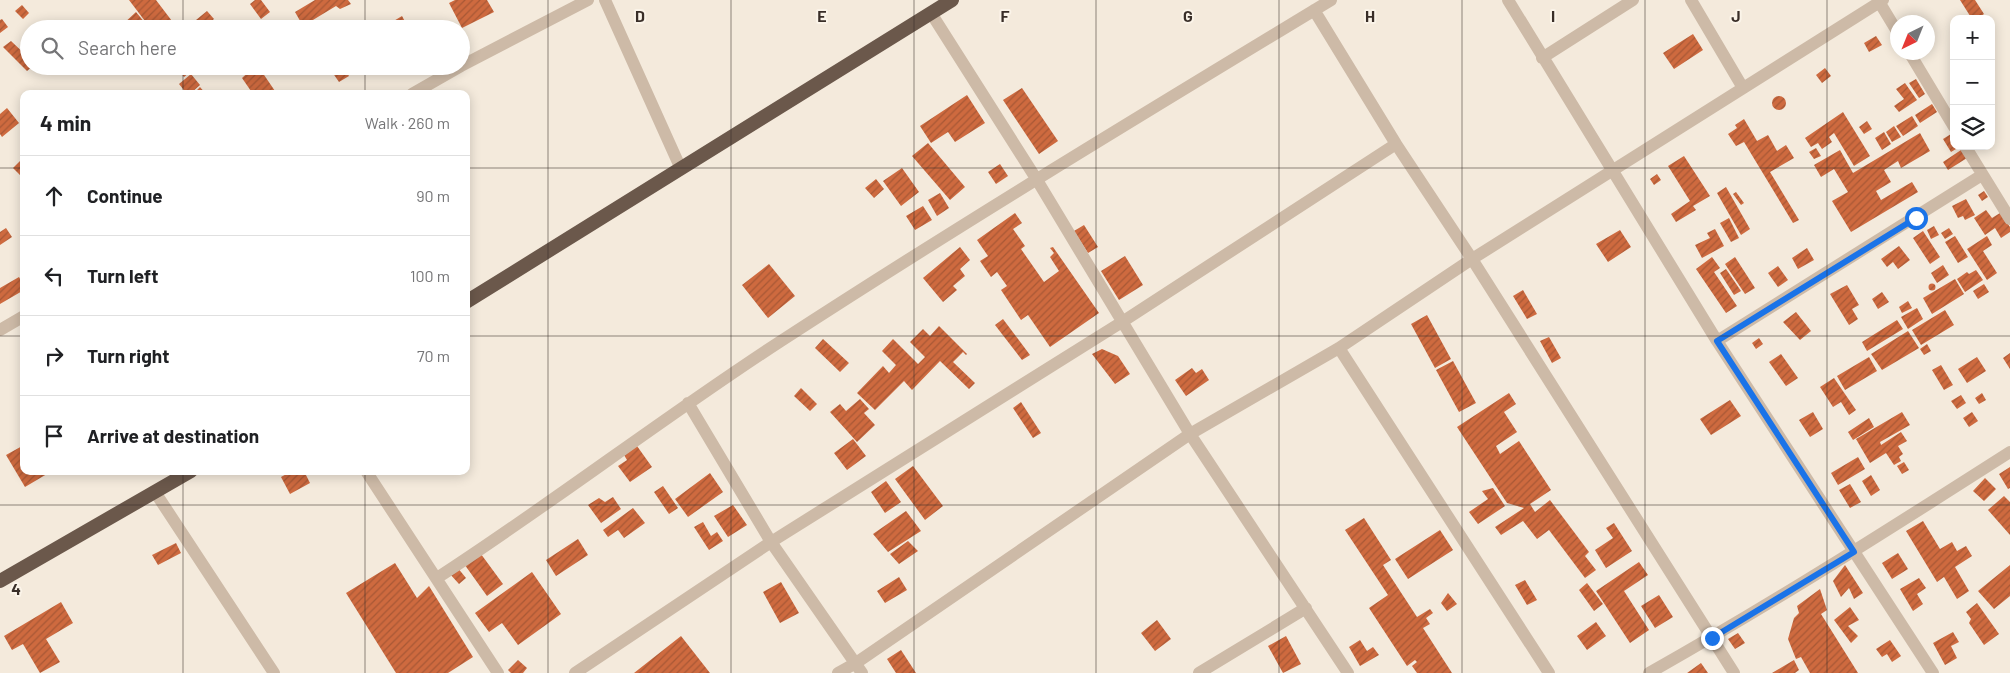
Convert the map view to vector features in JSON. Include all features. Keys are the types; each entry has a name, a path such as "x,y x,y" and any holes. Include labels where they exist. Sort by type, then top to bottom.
{"highway":[{"path":"470,300 952,0"},
{"path":"0,581 184,475"}],"street":[{"path":"470,61 588,0"},
{"path":"605,0 681,168"},
{"path":"437,578 688,403 782,340 1037,180 1330,0"},
{"path":"1508,0 1717,341 1933,673"},
{"path":"1542,58 1633,0"},
{"path":"1691,0 1744,88"},
{"path":"838,673 859,668 1190,434 1339,348 1472,259 1880,1 1890,19"},
{"path":"1314,10 1396,144 1472,259 1734,673"},
{"path":"931,13 1037,180 1190,434 1348,673"},
{"path":"1914,60 1950,120"},
{"path":"419,90 445,75"},
{"path":"575,673 771,542 1122,322 1396,144"},
{"path":"1967,150 2010,219"},
{"path":"1717,341 1982,175"},
{"path":"0,330 20,318"},
{"path":"1339,348 1549,673"},
{"path":"688,403 771,542 859,668"},
{"path":"1649,673 1712,638 1854,552 2010,452"},
{"path":"369,475 498,673"},
{"path":"155,492 274,673"},
{"path":"1199,673 1306,608"}],"building":[{"path":"129,0 156,0 171,20 144,20"},
{"path":"255,0 261,0 270,12 261,19 250,4"},
{"path":"315,0 348,0 351,4 340,9 336,6 313,20 300,20 295,12"},
{"path":"455,0 487,0 494,12 470,24 470,20 458,20 449,3"},
{"path":"1960,0 1975,0 1984,14 1969,15"},
{"path":"22,5 29,13 23,19 15,11"},
{"path":"207,11 214,19 213,20 196,20"},
{"path":"136,12 143,20 127,20"},
{"path":"402,16 404,20 395,20"},
{"path":"2,19 8,27 0,33 0,20"},
{"path":"1693,34 1703,50 1674,69 1663,53"},
{"path":"1876,36 1882,45 1869,52 1864,43"},
{"path":"11,41 20,50 20,64 3,47"},
{"path":"1825,68 1831,76 1822,83 1816,75"},
{"path":"192,75 200,85 194,90 184,90 179,84"},
{"path":"245,75 264,75 274,90 250,90 242,78"},
{"path":"334,75 348,75 349,76 339,82"},
{"path":"1916,79 1925,94 1919,98 1909,83"},
{"path":"1905,83 1917,100 1899,112 1894,106 1904,99 1896,89"},
{"path":"1022,88 1058,141 1039,154 1003,100"},
{"path":"967,95 985,123 955,142 948,132 931,143 920,126"},
{"path":"1779,96 1784,98 1786,103 1784,108 1779,110 1774,108 1772,103 1774,98"},
{"path":"1932,104 1937,112 1920,123 1915,115"},
{"path":"7,108 19,123 2,137 0,134 0,114"},
{"path":"1843,112 1870,156 1854,166 1834,133 1829,137 1832,142 1822,149 1818,143 1811,147 1805,138"},
{"path":"1912,116 1918,126 1903,136 1896,126"},
{"path":"1744,119 1757,141 1768,135 1777,151 1786,145 1794,158 1770,172 1799,220 1793,223 1744,142 1736,146 1728,134 1737,128 1735,125"},
{"path":"1867,121 1872,129 1864,134 1859,127"},
{"path":"1894,126 1901,137 1892,142 1886,132"},
{"path":"1884,132 1891,144 1882,150 1875,138"},
{"path":"1920,133 1930,151 1901,168 1898,161 1884,170 1891,182 1876,191 1881,200 1912,182 1918,192 1851,232 1832,201 1848,192 1834,169 1821,177 1814,165 1840,150 1853,173"},
{"path":"1950,135 1950,150 1954,150 1951,152 1943,139"},
{"path":"928,143 965,187 950,200 912,156"},
{"path":"1816,148 1821,156 1814,159 1809,152"},
{"path":"1961,150 1967,158 1948,170 1943,162"},
{"path":"1684,156 1710,196 1693,206 1696,210 1676,222 1671,214 1690,201 1668,166"},
{"path":"20,161 20,175 13,168"},
{"path":"1000,164 1008,176 996,184 988,172"},
{"path":"902,168 919,192 901,206 883,181"},
{"path":"1657,174 1661,180 1654,185 1650,179"},
{"path":"876,179 884,189 874,198 865,188"},
{"path":"1726,187 1750,229 1741,235 1717,193"},
{"path":"1984,191 1988,197 1982,201 1978,195"},
{"path":"1736,192 1744,203 1741,205 1733,194"},
{"path":"940,193 949,208 937,216 928,200"},
{"path":"1966,199 1975,215 1965,220 1963,216 1958,218 1952,206"},
{"path":"923,206 932,220 915,230 906,216"},
{"path":"1986,210 1992,218 2000,213 2010,227 2010,232 2001,238 1995,228 1985,235 1974,218"},
{"path":"1015,213 1022,223 1013,229 1025,246 1021,249 1044,282 1059,271 1050,257 1054,253 1050,248 1053,247 1099,313 1050,347 1028,315 1021,320 1001,290 1007,286 997,272 991,277 980,261 988,256 977,240"},
{"path":"1729,218 1739,238 1731,242 1720,223"},
{"path":"1084,225 1098,247 1088,253 1074,231"},
{"path":"1934,226 1939,235 1931,239 1927,230"},
{"path":"6,228 12,237 0,245 0,232"},
{"path":"1949,228 1953,234 1945,239 1941,233"},
{"path":"1715,229 1724,246 1702,258 1695,245 1710,238 1707,233"},
{"path":"1620,230 1631,247 1608,262 1596,244"},
{"path":"1923,231 1940,257 1930,264 1913,238"},
{"path":"1955,236 1968,257 1958,263 1945,242"},
{"path":"1987,236 1992,245 1983,251 1997,273 1987,280 1967,249"},
{"path":"1899,246 1910,260 1898,269 1893,262 1887,267 1881,259"},
{"path":"960,247 970,260 960,269 965,276 953,286 957,290 943,302 923,278"},
{"path":"1807,248 1814,260 1798,269 1792,258"},
{"path":"1125,256 1143,285 1119,300 1101,271"},
{"path":"1712,257 1720,268 1714,272 1737,306 1726,313 1696,269"},
{"path":"1735,257 1755,288 1745,294 1725,264"},
{"path":"769,264 795,296 768,318 742,285"},
{"path":"1943,265 1949,275 1937,283 1931,273"},
{"path":"1778,266 1788,280 1778,287 1768,273"},
{"path":"1726,269 1741,291 1734,295 1720,273"},
{"path":"1976,270 1983,280 1965,292 1957,279 1967,272 1969,274"},
{"path":"19,277 20,279 20,292 0,304 0,288"},
{"path":"1955,279 1964,294 1932,314 1923,298"},
{"path":"1932,284 1935,287 1932,290 1929,287"},
{"path":"1984,284 1989,292 1978,299 1973,291"},
{"path":"1847,285 1859,305 1852,309 1858,319 1849,325 1830,294"},
{"path":"1523,290 1537,314 1527,319 1513,296"},
{"path":"1882,292 1889,302 1878,309 1872,299"},
{"path":"1908,301 1912,308 1902,313 1899,307"},
{"path":"1917,308 1923,319 1908,329 1901,317"},
{"path":"1945,310 1954,325 1921,345 1912,330"},
{"path":"1796,312 1811,331 1800,340 1783,322"},
{"path":"1427,315 1451,359 1435,368 1411,324"},
{"path":"1003,319 1030,355 1022,360 995,325"},
{"path":"1897,320 1903,329 1867,351 1862,342"},
{"path":"939,326 967,354 963,352 953,362 975,383 969,389 940,361 912,390 904,381 875,410 857,393 883,366 889,373 896,365 882,351 893,339 918,364 925,357 910,342 923,329 930,336"},
{"path":"1908,331 1919,348 1882,370 1871,354"},
{"path":"1549,337 1561,358 1552,363 1540,341"},
{"path":"1759,338 1763,344 1756,349 1752,343"},
{"path":"823,339 849,363 840,372 815,348"},
{"path":"1927,344 1931,351 1924,355 1920,349"},
{"path":"1102,349 1118,356 1130,374 1115,384 1092,354"},
{"path":"2010,353 2010,369 2003,358"},
{"path":"1781,354 1798,378 1786,386 1769,362"},
{"path":"1869,357 1877,371 1845,390 1837,376"},
{"path":"1977,357 1986,371 1967,383 1958,369"},
{"path":"1453,361 1476,403 1459,412 1436,370"},
{"path":"1941,365 1953,385 1944,390 1932,370"},
{"path":"1192,368 1196,373 1202,369 1209,380 1186,396 1175,380"},
{"path":"1834,378 1856,410 1849,415 1841,402 1833,407 1820,387"},
{"path":"801,388 817,404 810,411 794,396"},
{"path":"1509,393 1516,404 1504,412 1517,432 1496,446 1500,454 1519,441 1551,490 1530,504 1535,512 1550,500 1589,552 1585,556 1596,570 1585,578 1549,530 1537,539 1523,521 1501,535 1495,527 1524,508 1507,503 1457,427"},
{"path":"1982,393 1986,400 1979,404 1975,398"},
{"path":"1961,395 1966,403 1957,409 1951,401"},
{"path":"860,399 869,409 864,413 875,425 857,442 830,412 840,404 846,411"},
{"path":"1730,400 1741,416 1711,435 1700,419"},
{"path":"1021,402 1041,433 1033,438 1013,408"},
{"path":"1813,412 1823,429 1810,437 1799,420"},
{"path":"1902,412 1910,425 1880,442 1881,445 1901,432 1907,441 1898,446 1903,454 1899,457 1901,461 1894,465 1886,453 1870,463 1856,439"},
{"path":"1972,412 1978,421 1969,427 1963,418"},
{"path":"1869,418 1874,427 1853,440 1848,432"},
{"path":"853,439 866,456 847,470 834,453"},
{"path":"637,446 652,467 630,482 618,466 627,460 624,455"},
{"path":"20,447 20,475 45,475 25,487 6,455"},
{"path":"1858,457 1865,469 1838,485 1831,473"},
{"path":"1904,462 1909,470 1902,474 1897,466"},
{"path":"913,466 943,506 925,520 895,479"},
{"path":"2010,467 2010,488 2008,489 1999,474"},
{"path":"710,473 723,492 688,517 675,499"},
{"path":"285,475 306,475 310,483 290,494 281,477"},
{"path":"1871,475 1880,490 1871,496 1862,481"},
{"path":"1985,478 1996,489 1984,501 1973,491"},
{"path":"886,481 901,502 885,513 871,492"},
{"path":"1850,484 1861,502 1850,508 1839,490"},
{"path":"663,486 678,508 669,514 654,492"},
{"path":"1493,488 1505,506 1478,524 1469,512 1488,499 1482,491"},
{"path":"2004,496 2010,502 2010,535 1988,510"},
{"path":"613,497 621,509 601,523 588,505 599,498 605,502"},
{"path":"733,505 747,525 728,537 714,516"},
{"path":"633,508 645,523 624,538 618,530 608,537 603,530"},
{"path":"906,511 921,531 888,552 873,534"},
{"path":"1364,518 1391,560 1383,565 1417,617 1430,609 1433,613 1426,618 1430,624 1423,628 1452,673 1417,673 1412,666 1417,662 1415,660 1407,666 1369,608 1388,595 1345,530"},
{"path":"1923,521 1940,549 1952,542 1957,551 1966,546 1972,556 1955,567 1969,591 1957,599 1944,577 1937,582 1906,531"},
{"path":"703,522 711,536 717,532 723,541 709,550 694,527"},
{"path":"1614,523 1632,551 1606,568 1595,550 1613,538 1606,528"},
{"path":"1440,530 1453,550 1408,579 1395,559"},
{"path":"578,539 588,555 556,576 546,560"},
{"path":"908,541 918,551 899,564 890,554"},
{"path":"176,543 181,553 158,565 152,555"},
{"path":"478,550 503,584 487,596 462,561"},
{"path":"1898,553 1908,569 1892,579 1882,563"},
{"path":"1639,562 1648,575 1624,591 1649,630 1630,643 1596,591"},
{"path":"395,563 417,598 429,586 473,657 448,673 396,673 346,593"},
{"path":"1845,565 1863,593 1854,599 1849,588 1841,597 1833,581"},
{"path":"2010,565 2010,596 1994,609 1978,591"},
{"path":"457,567 466,578 459,584 449,573"},
{"path":"532,572 561,614 518,645 502,623 489,632 475,613"},
{"path":"899,577 907,590 885,603 877,591"},
{"path":"1919,578 1926,588 1917,594 1923,604 1913,611 1900,589"},
{"path":"1525,580 1537,600 1527,605 1515,585"},
{"path":"781,582 799,613 780,623 763,592"},
{"path":"1587,583 1603,604 1594,611 1579,590"},
{"path":"1820,589 1827,610 1821,614 1858,673 1810,673 1801,657 1796,659 1788,639 1794,618 1799,613 1797,606"},
{"path":"1448,593 1457,604 1447,611 1441,603"},
{"path":"1659,595 1673,617 1655,628 1641,606"},
{"path":"61,602 73,623 46,639 60,662 40,673 23,644 12,650 4,636"},
{"path":"1977,603 1999,634 1984,645 1969,623 1971,619 1966,612"},
{"path":"1850,607 1859,620 1848,626 1858,636 1851,643 1834,620"},
{"path":"1157,620 1171,639 1155,651 1141,633"},
{"path":"1596,622 1606,636 1587,650 1577,636"},
{"path":"1953,632 1959,642 1951,646 1957,658 1945,665 1933,643"},
{"path":"1738,633 1745,643 1735,649 1728,639"},
{"path":"681,636 710,673 634,673"},
{"path":"1286,636 1301,664 1283,673 1268,646"},
{"path":"1360,640 1367,651 1373,647 1379,655 1360,666 1349,647"},
{"path":"1890,640 1901,656 1892,662 1887,654 1882,657 1876,649"},
{"path":"901,650 916,673 896,673 887,659"},
{"path":"518,660 527,668 523,673 511,673 508,670"},
{"path":"1794,660 1799,670 1795,673 1772,673"},
{"path":"1701,663 1708,673 1687,673"}],"route":[{"path":"1712,638 1854,552 1717,341 1916,218"}]}
